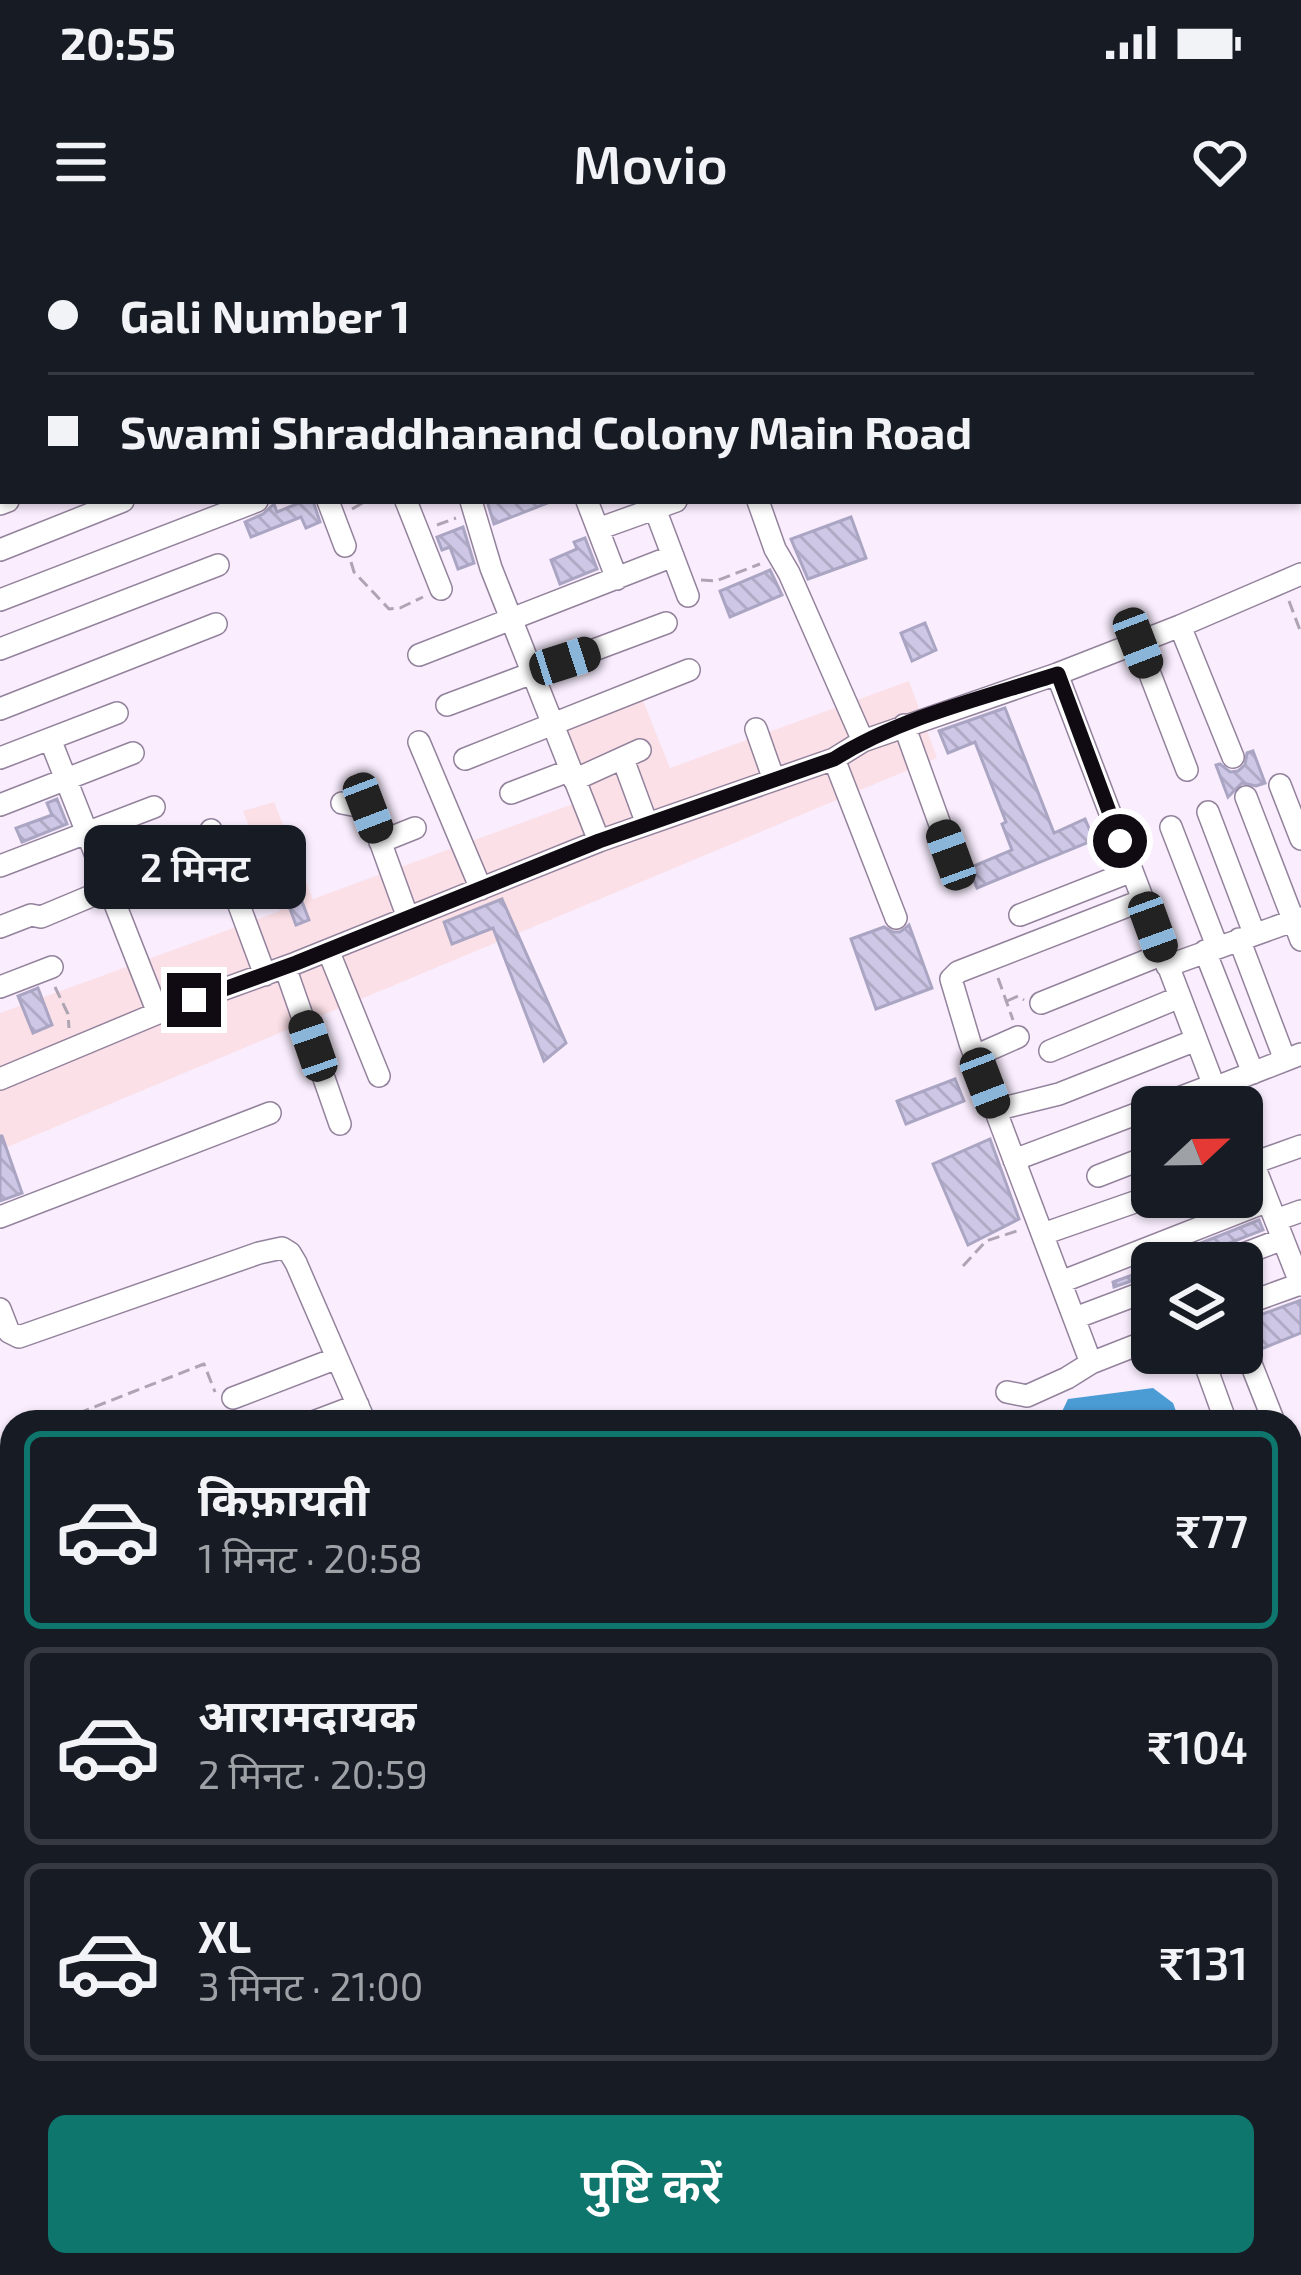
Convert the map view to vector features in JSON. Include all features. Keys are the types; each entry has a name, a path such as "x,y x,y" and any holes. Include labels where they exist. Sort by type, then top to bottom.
{"street":[{"path":"0,550 115,504"},
{"path":"0,600 199,511 240,504"},
{"path":"329,504 345,546"},
{"path":"407,504 441,589"},
{"path":"588,504 617,579"},
{"path":"759,504 863,741"},
{"path":"598,530 665,505 673,556 685,587"},
{"path":"473,506 491,568 599,841"},
{"path":"419,656 673,556"},
{"path":"0,649 218,565"},
{"path":"0,1079 599,841 834,759 904,724 1138,643 1291,578"},
{"path":"447,705 666,623"},
{"path":"0,709 216,624"},
{"path":"1180,626 1233,757"},
{"path":"1138,643 1187,770"},
{"path":"465,759 689,670"},
{"path":"1058,674 1214,1086"},
{"path":"0,758 117,713"},
{"path":"904,724 951,855"},
{"path":"756,729 774,780"},
{"path":"50,739 158,1013"},
{"path":"419,742 481,889"},
{"path":"0,805 133,753"},
{"path":"511,793 631,754 646,824"},
{"path":"834,759 896,919"},
{"path":"1280,784 1301,839"},
{"path":"1041,1003 1165,960 1299,926 1246,797"},
{"path":"342,803 368,808 408,918"},
{"path":"0,866 154,807"},
{"path":"1208,812 1253,1072"},
{"path":"1171,827 1293,1057 1229,1086"},
{"path":"380,842 415,828"},
{"path":"211,830 340,1124"},
{"path":"1019,915 1132,871"},
{"path":"0,927 32,915 41,917 108,889"},
{"path":"1091,1363 975,1056 951,979 958,972 1143,900"},
{"path":"328,950 379,1076"},
{"path":"0,987 48,969"},
{"path":"1050,1052 1180,998"},
{"path":"975,1056 1018,1037"},
{"path":"995,1110 1059,1094 1196,1040"},
{"path":"0,1217 270,1113"},
{"path":"1015,1160 1131,1117"},
{"path":"1263,1155 1301,1146"},
{"path":"1098,1176 1131,1163"},
{"path":"1263,1193 1301,1284 1263,1298"},
{"path":"1041,1228 1131,1202"},
{"path":"1061,1282 1284,1234 1301,1210"},
{"path":"0,1309 9,1332 20,1337 282,1248 296,1263 361,1410"},
{"path":"1076,1318 1131,1297"},
{"path":"1007,1392 1027,1396 1131,1347"},
{"path":"226,1400 337,1358"},
{"path":"1209,1374 1222,1410"},
{"path":"1255,1374 1269,1410"}],"path":[{"path":"418,532 473,506"},
{"path":"345,546 354,572 389,609 400,608"},
{"path":"685,587 742,572 768,560 775,549"},
{"path":"1291,578 1301,633"},
{"path":"991,960 1018,1037"},
{"path":"48,969 63,1000 72,1049"},
{"path":"963,1266 993,1237 1041,1228"},
{"path":"87,1410 204,1364 226,1400"}],"shaded area":[{"path":"909,681 937,758 0,1150 0,1013 280,911 243,811 274,802 313,899 592,797 565,723 640,693 670,768"}],"water":[{"path":"1153,1388 1176,1410 1063,1410 1068,1399"}],"building":[{"path":"274,504 277,512 297,504 314,504 320,522 306,528 301,517 251,537 245,522"},
{"path":"488,504 545,504 494,524"},
{"path":"851,517 866,558 808,579 791,539"},
{"path":"463,527 474,563 458,569 450,547 442,550 437,537"},
{"path":"585,538 597,569 560,584 551,560 577,549 574,542"},
{"path":"770,570 782,595 730,617 720,591"},
{"path":"925,623 936,650 912,661 901,633"},
{"path":"1005,708 1054,833 1085,819 1094,840 977,888 969,868 1012,850 1002,824 1006,822 975,742 948,753 939,731"},
{"path":"1253,751 1265,783 1242,783 1228,797 1216,765 1238,771"},
{"path":"57,799 67,824 22,842 16,828 52,815 47,803"},
{"path":"287,862 309,920 296,925 274,866"},
{"path":"502,899 566,1043 544,1061 493,928 452,944 444,922"},
{"path":"909,925 932,988 876,1009 851,939 884,927 900,932"},
{"path":"38,988 52,1025 33,1033 18,996"},
{"path":"955,1079 964,1101 906,1124 897,1101"},
{"path":"0,1136 22,1193 0,1201"},
{"path":"990,1139 1019,1219 968,1245 933,1164"},
{"path":"1259,1220 1263,1230 1232,1242 1204,1242"},
{"path":"1131,1276 1131,1281 1114,1287 1113,1282"},
{"path":"1301,1300 1301,1333 1263,1348 1263,1314"}],"route":[{"path":"194,1000 599,841 834,759 904,724 1058,674 1120,841"}]}
